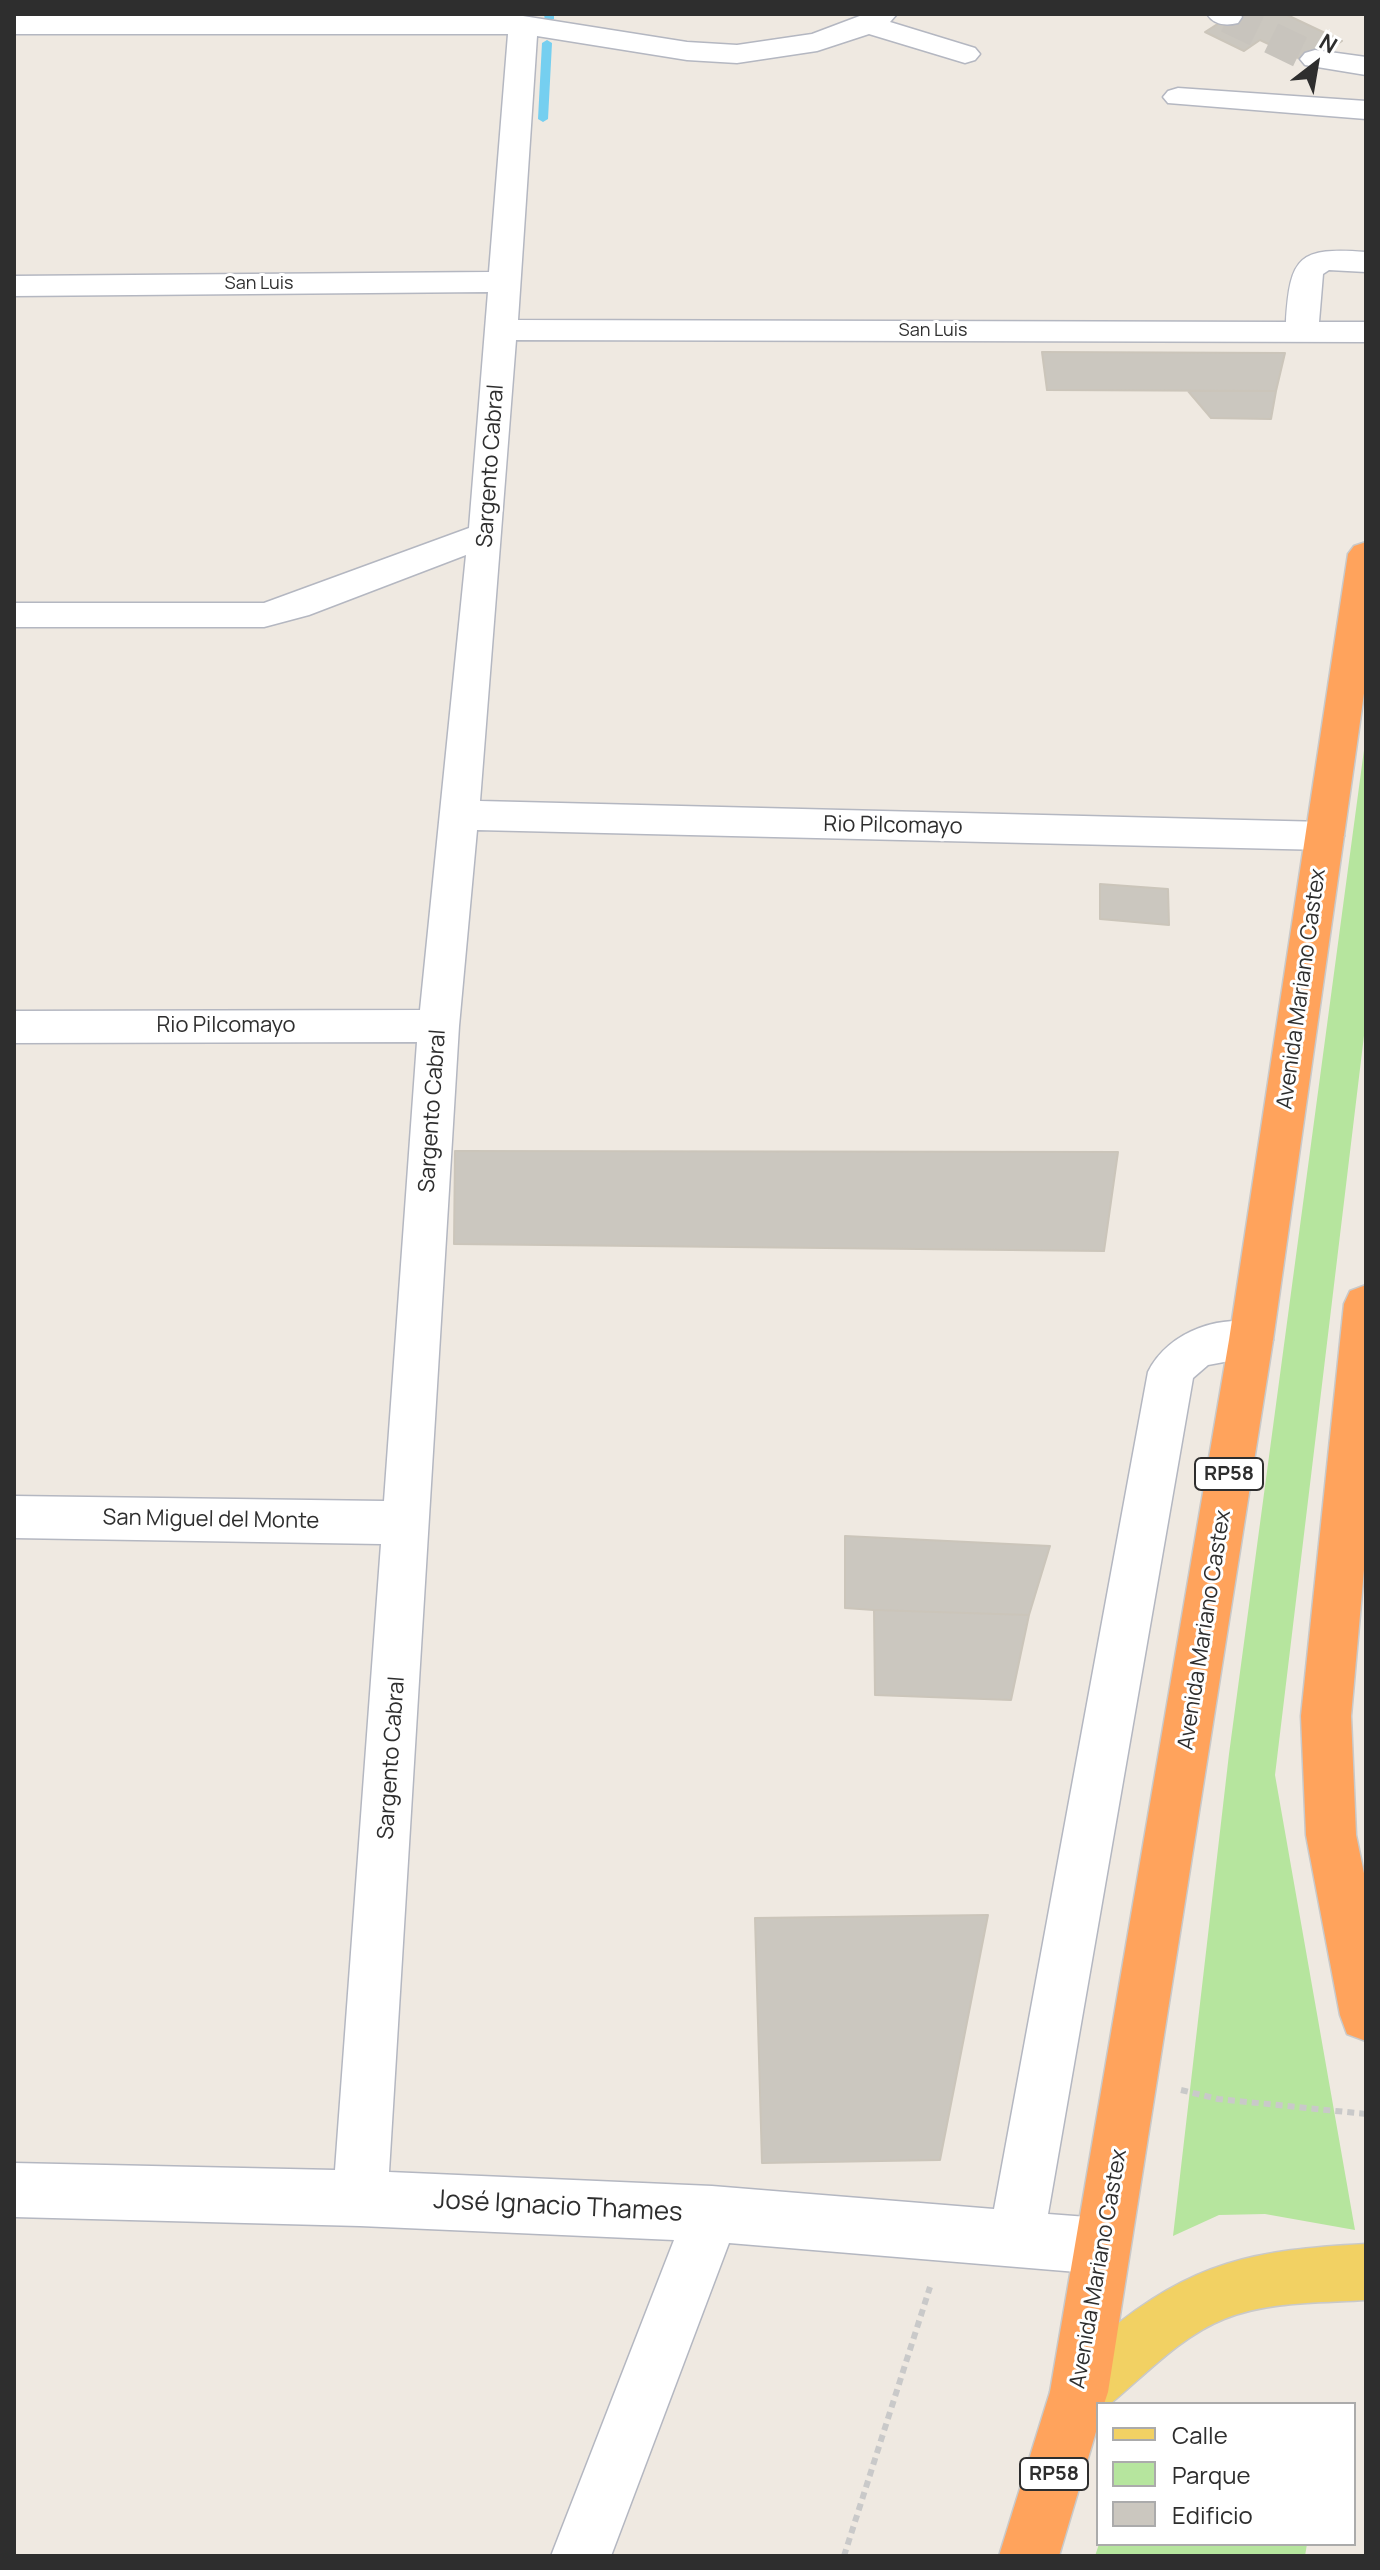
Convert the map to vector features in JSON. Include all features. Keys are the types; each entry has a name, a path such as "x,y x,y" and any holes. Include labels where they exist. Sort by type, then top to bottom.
{"highway":[{"name":"Avenida Mariano Castex","path":"1029,2556 1079,2392 1101,2246 1133,2078 1251,1340 1366,554"},
{"path":"1366,1304 1351,1606 1326,1716 1331,1835 1366,2015"}],"main road":[{"path":"1079,2392 1176,2317 1218,2292 1289,2276 1366,2272"}],"street":[{"path":"14,25 523,25 687,51 737,54 817,42 876,19 892,34 965,54"},
{"name":"Sargento Cabral","path":"360,2198 439,1026 486,535 523,25"},
{"path":"1315,59 1366,66"},
{"path":"1178,97 1366,110"},
{"path":"1302,332 1306,272 1314,262 1330,258 1366,262"},
{"name":"San Luis","path":"14,286 504,282"},
{"name":"San Luis","path":"500,330 1366,332"},
{"path":"14,615 264,615 486,535"},
{"name":"Rio Pilcomayo","path":"461,815 1325,836"},
{"name":"Rio Pilcomayo","path":"14,1027 439,1026"},
{"path":"1016,2239 1171,1372 1180,1356 1194,1349 1251,1340"},
{"name":"San Miguel del Monte","path":"14,1517 407,1523"},
{"name":"José Ignacio Thames","path":"14,2190 360,2198 712,2214 1101,2246"},
{"path":"581,2556 712,2214"}],"path":[{"path":"1133,2078 1218,2099 1366,2114"},
{"path":"844,2556 948,2233"}],"green space":[{"path":"1366,735 1366,1019 1275,1775 1355,2230 1265,2214 1219,2215 1173,2236 1229,1754"},
{"path":"1098,2546 1307,2546 1305,2556 1095,2556"}],"building":[{"path":"1233,14 1285,14 1342,41 1309,63 1260,40 1244,51 1205,32"},
{"path":"1042,352 1285,353 1276,391 1047,390"},
{"path":"1188,391 1276,391 1271,419 1211,418"},
{"path":"1100,884 1168,889 1169,925 1100,919"},
{"path":"455,1151 1118,1152 1104,1251 454,1244"},
{"path":"845,1536 1050,1546 1029,1615 874,1610 845,1608"},
{"path":"874,1610 1029,1615 1011,1700 875,1695"},
{"path":"988,1915 940,2160 762,2163 755,1918"}],"waterway":[{"path":"549,14 549,19"},
{"path":"543,119 547,43"}],"tunnel":[{"path":"1228,17 1315,59"}]}
